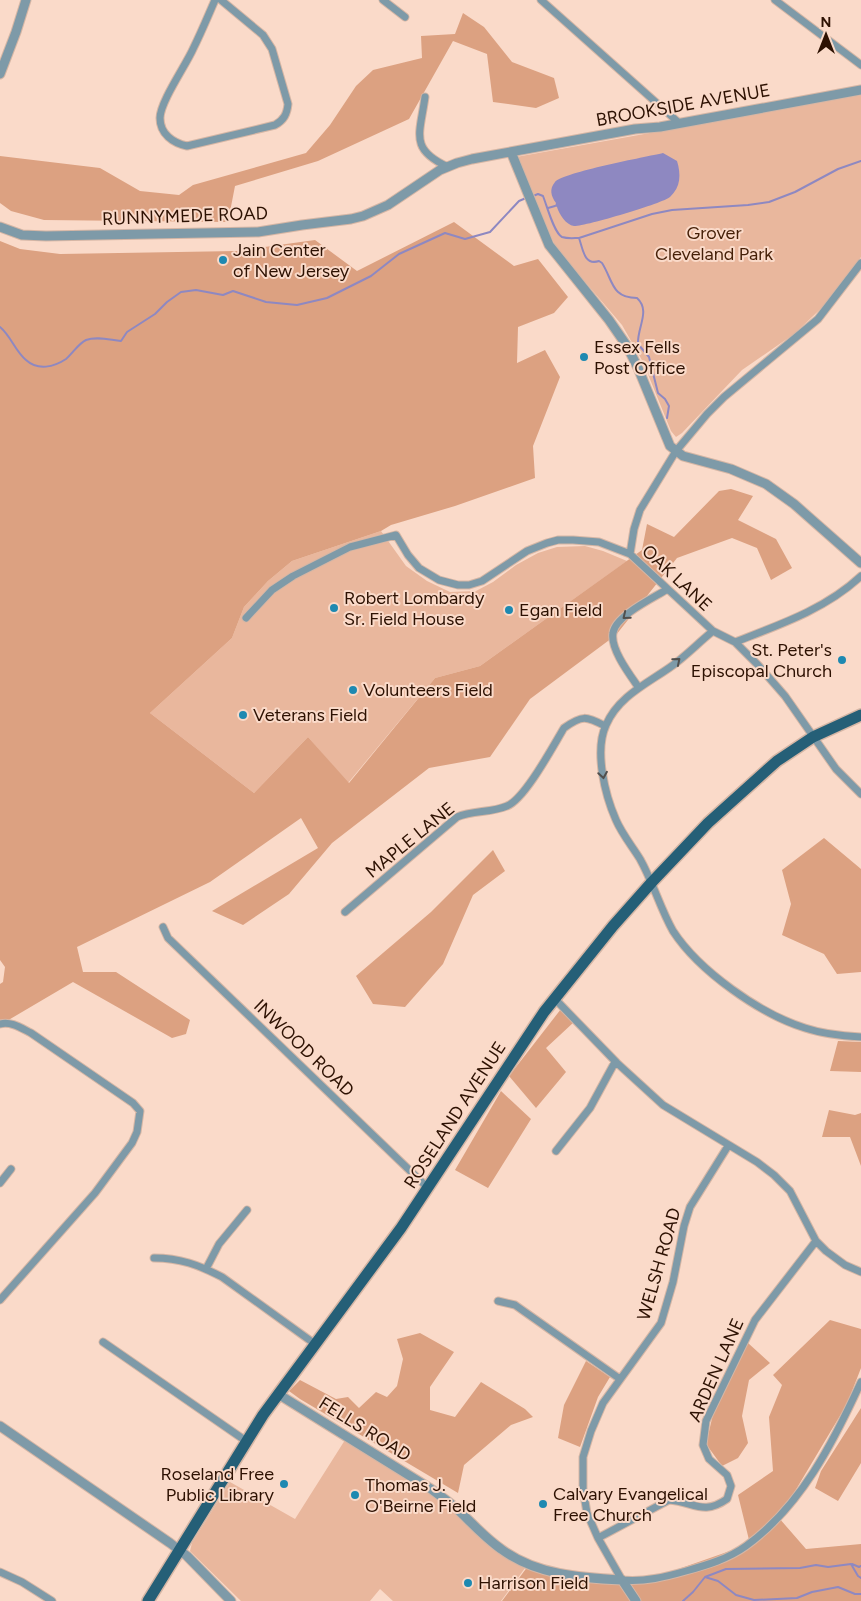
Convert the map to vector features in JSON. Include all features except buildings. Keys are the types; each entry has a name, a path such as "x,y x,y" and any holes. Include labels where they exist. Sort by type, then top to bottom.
{"main road":[{"name":"ROSELAND AVENUE","path":"148,1601 246,1441 278,1394 401,1228 538,1020 555,998 613,926 708,823 777,760 813,737 861,715"}],"street":[{"path":"0,74 26,0"},
{"path":"215,0 194,48 163,107 160,118 165,134 174,142 187,146 281,121 285,116 288,104 272,49 263,35 221,0"},
{"path":"383,0 405,17"},
{"path":"541,0 678,122"},
{"path":"780,1 861,65"},
{"name":"BROOKSIDE AVENUE","path":"511,152 861,90"},
{"path":"425,97 420,144 425,153 433,160 448,167"},
{"path":"511,152 530,202 553,252 609,320 627,346 638,368 667,440 676,452 697,461 743,473 766,484 794,504 861,563"},
{"name":"RUNNYMEDE ROAD","path":"0,227 22,235 46,236 258,232 363,216 388,205 421,182 448,167 472,159 511,152"},
{"path":"630,554 635,524 640,510 676,452 707,414 724,397 818,319 861,263"},
{"name":"OAK LANE","path":"246,618 272,590 293,576 350,547 396,535 411,560 419,568 439,580 458,585 469,585 482,581 527,551 547,542 558,540 599,542 630,554 666,590 713,631 735,642 785,696 836,769 861,794"},
{"path":"735,642 774,627 812,609 830,599 861,576"},
{"path":"638,688 621,661 612,634 622,618 666,590"},
{"path":"713,631 671,667 622,700 611,714 605,726 602,760 603,777 611,806 617,821 652,882 674,932 696,959 732,989 770,1012 805,1028 841,1036 861,1037"},
{"name":"MAPLE LANE","path":"345,912 457,817 467,812 492,811 509,806 521,796 564,728 573,721 578,718 590,718 605,726"},
{"name":"INWOOD ROAD","path":"163,926 168,938 428,1188"},
{"path":"555,998 615,1062 663,1105 763,1166 774,1175 790,1191 816,1241 845,1265 861,1272"},
{"path":"0,1024 14,1025 31,1033 133,1103 140,1111 137,1132 132,1143 96,1193 0,1300"},
{"path":"556,1151 590,1108 615,1062"},
{"name":"WELSH ROAD","path":"622,1580 598,1538 587,1513 583,1489 583,1457 591,1431 603,1403 661,1323 673,1282 684,1226 690,1207 728,1146"},
{"path":"0,1183 11,1169"},
{"path":"206,1269 219,1244 247,1210"},
{"name":"ARDEN LANE","path":"598,1538 669,1500 682,1501 703,1508 716,1506 727,1499 731,1486 727,1474 709,1460 703,1445 703,1432 706,1422 755,1320 816,1241"},
{"path":"154,1258 171,1258 185,1261 222,1277 315,1344"},
{"path":"498,1301 515,1305 620,1379"},
{"path":"103,1342 246,1441"},
{"path":"622,1580 652,1579 688,1570 718,1561 746,1546 783,1512 804,1488 839,1428 861,1382"},
{"name":"FELLS ROAD","path":"278,1394 431,1489 454,1507 487,1538 520,1561 549,1571 575,1577 622,1580"},
{"path":"0,1426 178,1550 232,1601"},
{"path":"0,1572 22,1582 52,1601"},
{"path":"622,1580 636,1601"}],"green space":[{"name":"Grover Cleveland Park","path":"861,95 861,257 829,301 794,334 742,370 676,437 671,431 643,362 622,325 557,249 516,157"},
{"name":"Egan Field","path":"381,531 406,566 427,581 450,592 476,591 538,553 557,547 585,546 627,561 480,666 435,678 348,783 308,737 254,793 150,713 232,638 244,607 268,581 292,561"},
{"path":"345,1440 430,1491 451,1508 491,1548 525,1568 501,1601 393,1601 380,1589 370,1601 241,1601 190,1551 192,1543 230,1482 295,1519"}],"shaded area":[{"path":"463,13 484,27 512,62 554,78 559,98 536,108 493,102 487,54 453,41 409,119 318,161 235,186 228,222 44,220 11,211 0,203 0,156 100,168 140,191 179,195 193,185 306,153 330,125 356,86 373,70 422,58 421,36 455,34"},
{"path":"663,153 677,161 679,171 678,185 674,193 665,200 607,219 574,226 561,216 555,206 556,203 551,190 555,182 562,178 589,169"},
{"path":"454,222 514,266 538,259 568,297 554,313 518,327 517,363 545,350 560,377 533,446 535,478 455,506 391,525 381,531 292,561 268,581 244,607 232,638 150,713 254,793 308,737 349,783 435,678 480,666 642,550 647,524 674,537 719,491 731,489 753,496 738,520 776,539 792,568 771,580 757,548 732,538 677,558 616,635 530,699 490,757 429,768 332,843 289,894 243,925 212,911 318,848 301,818 210,882 77,947 83,972 116,972 190,1020 186,1034 172,1038 73,982 0,1025 0,984 3,982 5,967 0,960 0,241 20,249 60,254 237,251 315,240 357,271"},
{"path":"824,838 861,869 861,972 837,974 824,954 782,935 791,904 782,870"},
{"path":"493,850 505,871 473,895 443,964 405,1007 373,1004 356,976 431,912"},
{"path":"561,1009 574,1022 546,1048 566,1072 536,1108 509,1076"},
{"path":"838,1041 861,1042 861,1072 830,1071"},
{"path":"501,1091 531,1119 488,1188 455,1170"},
{"path":"829,1110 855,1115 861,1113 861,1166 850,1137 822,1137"},
{"path":"830,1320 861,1329 861,1368 847,1404 779,1518 806,1549 861,1544 861,1601 502,1601 528,1566 647,1580 750,1544 738,1495 773,1471 769,1417 782,1385 773,1375"},
{"path":"420,1333 454,1352 430,1387 430,1410 455,1417 481,1382 525,1409 533,1417 511,1425 464,1465 458,1493 289,1391 300,1380 336,1399 348,1397 359,1408 376,1392 387,1397 397,1386 403,1359 397,1339"},
{"path":"748,1343 770,1363 749,1380 742,1416 748,1443 738,1458 722,1466 706,1444 715,1406"},
{"path":"586,1361 610,1377 598,1397 580,1447 558,1438 564,1405"},
{"path":"861,1408 861,1463 838,1501 815,1488 821,1471"}],"waterway":[{"path":"533,196 538,194 543,196 554,225 562,237 579,238 652,214 672,210 769,202 795,192 838,169 861,161"},
{"path":"0,327 26,360 36,366 51,366 66,359 86,340 99,338 121,341 127,332 155,314 181,292 196,290 223,295 233,291 266,302 297,305 327,298 371,276 399,254 445,233 465,239 490,232 519,201 526,198"},
{"path":"548,208 555,206"},
{"path":"579,238 587,259 602,263 617,291 622,295 637,298 641,303 643,314 638,344 649,357 658,393 669,406 667,418"},
{"path":"683,1601 705,1577 726,1569 800,1568 816,1565 828,1567 851,1564 861,1578"},
{"path":"852,1564 861,1566"},
{"path":"705,1577 718,1581 736,1595 754,1600 797,1598 812,1592 838,1587 855,1594 861,1594"}],"place":[{"name":"Jain Center of New Jersey","path":"223,260"},
{"name":"Essex Fells Post Office","path":"584,357"},
{"name":"Robert Lombardy Sr. Field House","path":"334,608"},
{"name":"Egan Field","path":"509,610"},
{"name":"St. Peter's Episcopal Church","path":"842,660"},
{"name":"Volunteers Field","path":"353,690"},
{"name":"Veterans Field","path":"243,715"},
{"name":"Roseland Free Public Library","path":"284,1484"},
{"name":"Thomas J. O'Beirne Field","path":"355,1495"},
{"name":"Calvary Evangelical Free Church","path":"543,1504"},
{"name":"Harrison Field","path":"468,1583"}]}
